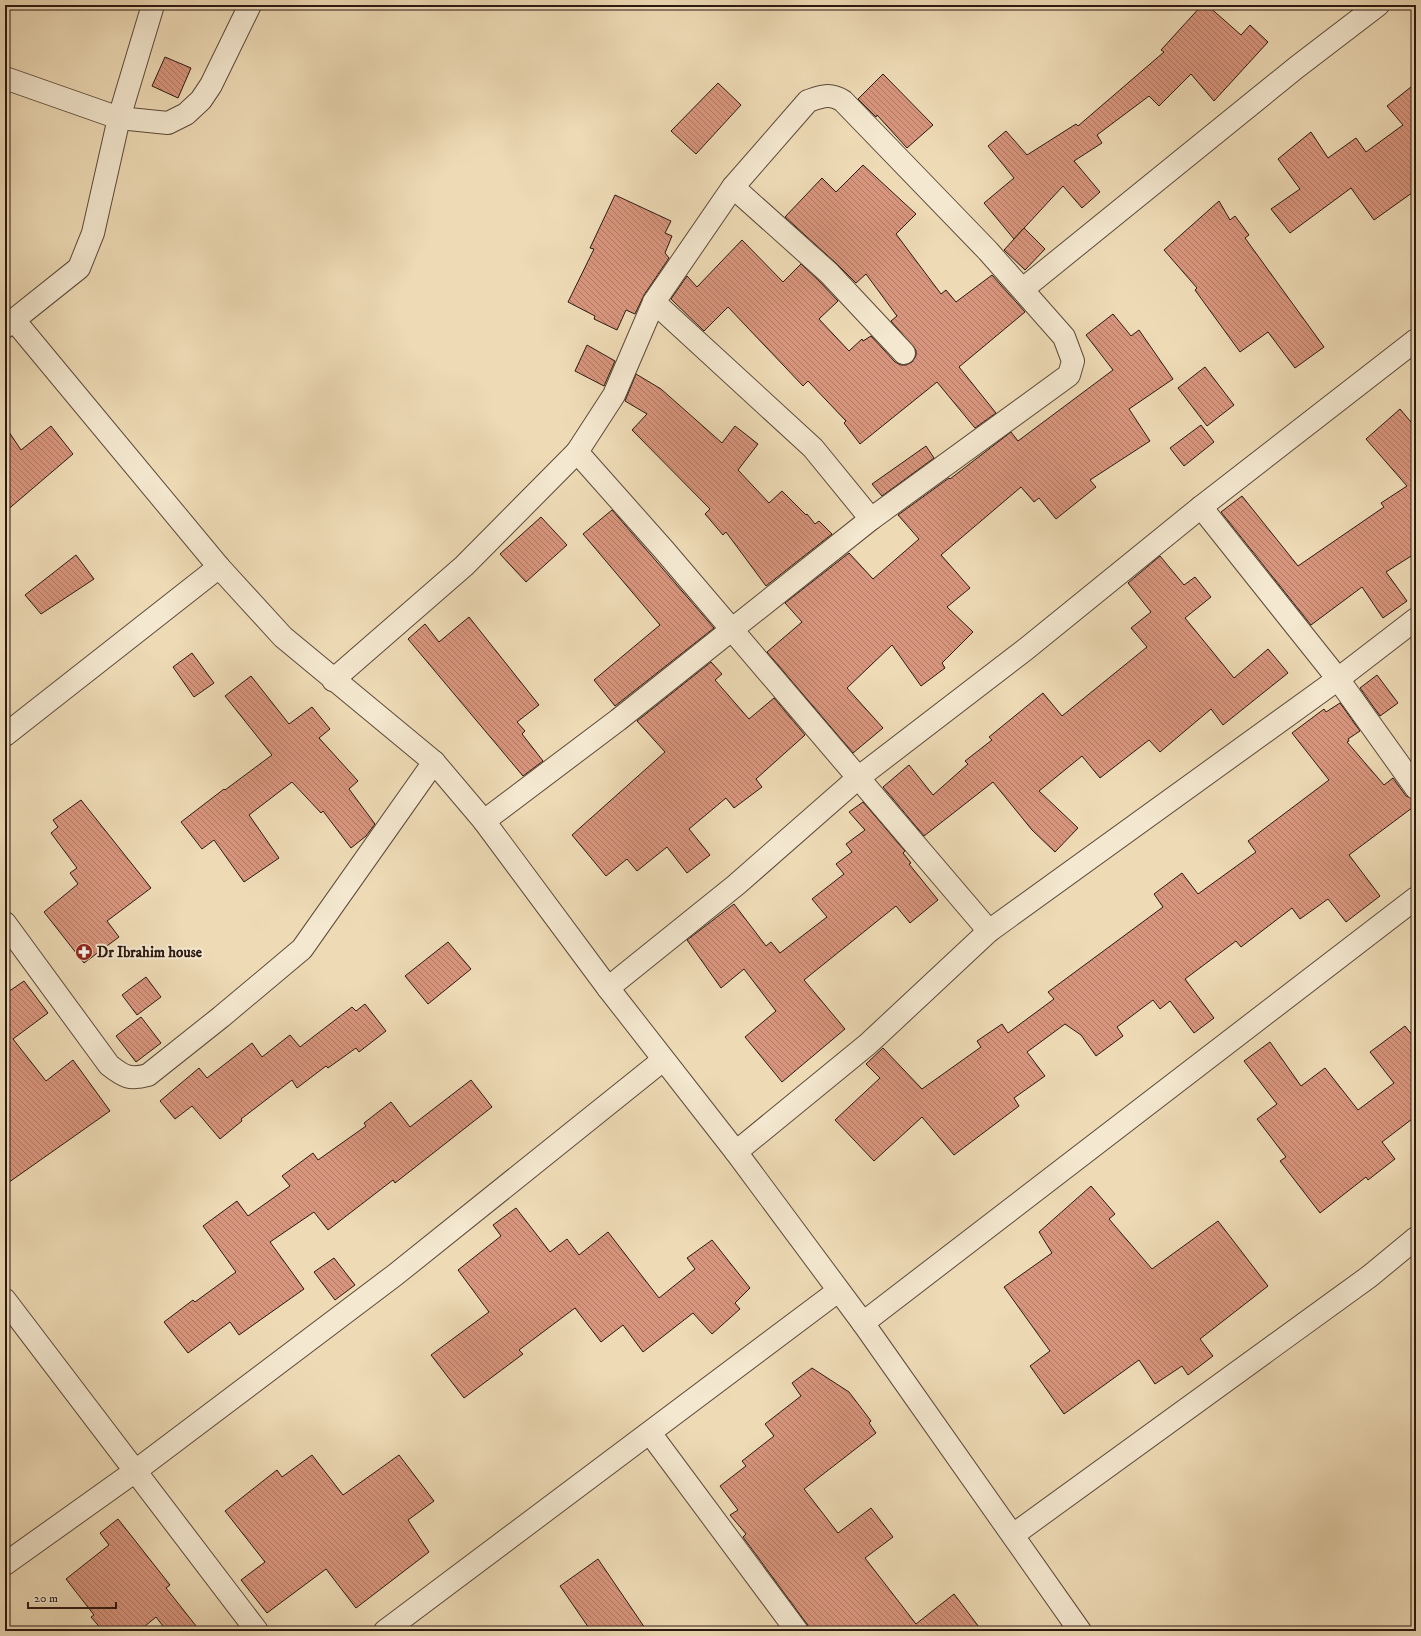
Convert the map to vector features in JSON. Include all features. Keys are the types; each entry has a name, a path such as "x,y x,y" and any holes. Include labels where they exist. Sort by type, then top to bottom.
{"street":[{"path":"153,5 119,118 94,233 79,268 9,323 219,567 283,637 333,680 434,762 484,821 608,988 736,1152 863,1323 1080,1631"},
{"path":"5,78 119,118 168,123 186,114 201,100 211,85 250,5"},
{"path":"1023,289 1297,67 1378,5"},
{"path":"333,680 464,566 577,452 611,400 654,302 733,187 808,101 822,96 834,95 849,106 1023,289 1064,337 1073,360 1069,375 871,519 618,720 484,821"},
{"path":"733,187 828,272 904,353"},
{"path":"654,302 813,448 871,519"},
{"path":"608,988 736,886 858,778 1026,649 1201,507 1416,340"},
{"path":"577,452 732,629 989,931"},
{"path":"1201,507 1338,679 1416,788"},
{"path":"5,734 219,567"},
{"path":"736,1152 868,1044 989,931 1338,679 1416,619"},
{"path":"5,923 109,1065 121,1075 135,1079 148,1075 221,1017 302,949 434,762"},
{"path":"863,1323 1416,898"},
{"path":"5,1564 134,1472 395,1275 663,1060"},
{"path":"1013,1535 1370,1276 1416,1238"},
{"path":"386,1631 650,1434 838,1291"},
{"path":"5,1300 256,1631"},
{"path":"650,1434 797,1631"}],"building":[{"path":"1202,5 1207,5 1241,35 1250,25 1268,42 1214,101 1191,74 1159,106 1149,96 1097,135 1102,143 1074,161 1100,192 1082,208 1063,186 1014,239 984,203 1014,178 988,146 1006,131 1027,155 1076,124 1078,126 1164,52 1161,50"},
{"path":"165,57 191,68 178,98 152,86"},
{"path":"883,74 933,125 907,148 877,115 876,117 858,99"},
{"path":"718,83 741,105 696,154 671,131"},
{"path":"1416,83 1416,190 1374,220 1351,188 1290,233 1271,209 1300,189 1278,159 1311,132 1328,158 1356,138 1366,152 1403,125 1387,106"},
{"path":"863,165 916,214 896,234 941,294 946,290 956,302 992,275 1025,312 959,367 996,413 975,428 937,382 860,444 844,423 846,421 808,381 803,386 728,307 704,331 671,299 687,276 697,287 742,240 783,282 801,264 820,282 838,301 819,319 849,351 862,339 863,341 871,336 895,362 901,365 906,365 912,362 916,356 916,350 891,321 897,316 866,274 856,283 785,217 822,178 836,192"},
{"path":"615,195 671,221 665,233 672,236 665,253 669,258 644,295 635,314 626,310 617,330 594,319 595,316 568,302 594,249 590,248"},
{"path":"1219,201 1230,220 1235,216 1249,235 1245,238 1324,347 1295,368 1268,332 1240,352 1195,290 1197,288 1164,250"},
{"path":"1024,228 1045,249 1025,270 1004,250"},
{"path":"1113,314 1131,336 1139,330 1173,379 1129,409 1150,441 1090,480 1096,487 1056,519 1039,498 1034,502 1021,487 941,555 970,588 947,607 973,632 942,663 945,668 921,686 892,645 847,688 883,728 853,753 767,652 802,622 785,603 849,553 873,579 919,539 898,515 949,478 950,479 1011,432 1018,441 1113,370 1086,335"},
{"path":"587,345 615,361 604,386 575,371"},
{"path":"1205,367 1234,405 1207,426 1178,388"},
{"path":"636,374 661,389 722,443 735,426 758,444 738,470 769,503 782,491 806,515 807,514 815,524 819,521 832,534 766,586 726,532 723,535 705,514 710,509 632,430 647,414 625,401"},
{"path":"1400,409 1416,428 1416,553 1386,572 1407,601 1383,618 1362,587 1311,625 1221,512 1242,496 1298,566 1384,507 1381,503 1407,486 1366,439"},
{"path":"1201,425 1214,442 1184,466 1170,448"},
{"path":"5,426 21,450 51,426 73,454 5,512"},
{"path":"926,446 934,458 882,496 872,484"},
{"path":"612,510 714,628 615,706 594,680 660,625 583,534"},
{"path":"541,517 567,545 526,582 500,554"},
{"path":"76,555 94,579 41,614 25,595"},
{"path":"1160,556 1184,585 1195,577 1211,597 1185,618 1234,678 1268,649 1288,673 1223,725 1211,709 1160,752 1149,740 1100,778 1082,756 1039,791 1078,828 1055,852 1032,830 993,782 924,836 883,787 909,765 933,795 968,764 965,761 992,740 989,737 1043,693 1062,716 1147,647 1131,628 1151,612 1128,583"},
{"path":"469,617 539,705 517,722 525,731 522,734 543,761 523,776 408,639 425,624 439,642"},
{"path":"192,653 214,683 194,697 173,667"},
{"path":"711,662 722,674 715,680 749,719 774,698 805,735 756,779 762,787 734,808 726,798 689,829 710,855 687,873 667,847 637,871 627,859 606,876 572,835 665,752 637,721"},
{"path":"1377,675 1398,703 1380,716 1360,688"},
{"path":"251,676 289,724 312,707 330,729 319,738 358,781 349,789 375,824 366,836 351,848 323,811 321,813 292,782 249,815 279,858 244,882 214,840 202,849 181,822 272,755 225,696"},
{"path":"1340,703 1360,731 1348,739 1349,741 1347,742 1384,785 1393,778 1406,796 1416,800 1416,805 1349,855 1380,896 1346,922 1328,899 1300,919 1292,908 1241,947 1236,941 1185,979 1214,1018 1194,1033 1170,1001 1160,1009 1153,1000 1117,1027 1123,1036 1096,1056 1081,1035 1065,1024 1027,1052 1045,1076 1014,1098 1019,1106 954,1155 922,1117 874,1161 835,1120 880,1078 866,1064 883,1048 922,1089 981,1047 977,1041 1002,1024 1008,1033 1054,999 1048,992 1163,907 1154,894 1182,873 1198,894 1256,852 1248,841 1329,780 1292,733 1324,709 1326,712"},
{"path":"81,800 151,888 107,921 119,937 84,963 44,912 78,884 70,873 77,868 51,833 58,827 53,820"},
{"path":"863,802 905,851 903,853 911,863 909,864 938,900 910,923 896,906 804,980 845,1029 782,1082 745,1037 776,1011 744,969 721,988 687,940 734,904 766,946 771,942 780,953 827,917 812,899 844,874 836,864 852,852 846,844 865,830 849,812"},
{"path":"448,942 471,969 428,1004 405,976"},
{"path":"146,977 161,997 137,1015 122,995"},
{"path":"24,981 48,1013 13,1039 46,1081 73,1060 110,1111 5,1185 5,994"},
{"path":"365,1004 386,1031 359,1052 356,1048 328,1068 326,1066 297,1088 292,1080 241,1119 242,1121 220,1139 192,1106 175,1119 160,1101 199,1068 207,1078 252,1043 262,1057 290,1035 300,1047 352,1007 356,1011"},
{"path":"141,1017 161,1043 136,1062 116,1036"},
{"path":"1405,1026 1416,1040 1416,1116 1382,1142 1395,1159 1368,1180 1366,1177 1320,1213 1280,1161 1286,1157 1257,1119 1277,1104 1244,1061 1270,1042 1301,1086 1325,1068 1358,1110 1394,1083 1370,1052"},
{"path":"471,1080 492,1107 395,1183 393,1180 328,1230 314,1212 270,1242 304,1289 239,1335 230,1322 188,1353 164,1322 193,1300 195,1302 236,1272 203,1226 237,1201 248,1216 290,1186 282,1176 313,1153 318,1160 366,1126 364,1123 391,1102 410,1127"},
{"path":"1091,1186 1115,1214 1109,1219 1152,1269 1218,1221 1268,1286 1200,1339 1213,1356 1188,1375 1182,1366 1155,1384 1139,1360 1064,1414 1030,1366 1050,1351 1004,1287 1052,1253 1039,1232"},
{"path":"516,1208 550,1252 567,1239 579,1255 608,1232 659,1298 695,1269 687,1258 712,1240 750,1288 735,1303 740,1309 712,1334 693,1313 643,1352 623,1325 601,1342 575,1308 519,1350 523,1354 464,1398 431,1355 489,1312 458,1270 501,1236 493,1225"},
{"path":"334,1258 355,1285 335,1300 314,1272"},
{"path":"812,1368 849,1392 871,1421 869,1423 876,1433 804,1489 838,1533 871,1508 893,1537 865,1558 916,1624 954,1594 982,1631 810,1631 807,1624 743,1537 746,1534 730,1515 738,1510 720,1486 746,1466 742,1461 774,1436 765,1424 801,1396 792,1383"},
{"path":"312,1455 343,1495 399,1455 434,1501 408,1520 429,1552 356,1608 326,1569 267,1613 241,1580 265,1562 225,1511 277,1470 282,1477"},
{"path":"118,1519 170,1585 166,1588 200,1631 167,1631 156,1617 139,1631 103,1631 91,1617 94,1615 66,1579 109,1545 100,1533"},
{"path":"598,1559 647,1631 591,1631 560,1586"}],"place":[{"name":"Dr Ibrahim house","path":"84,952"}]}
